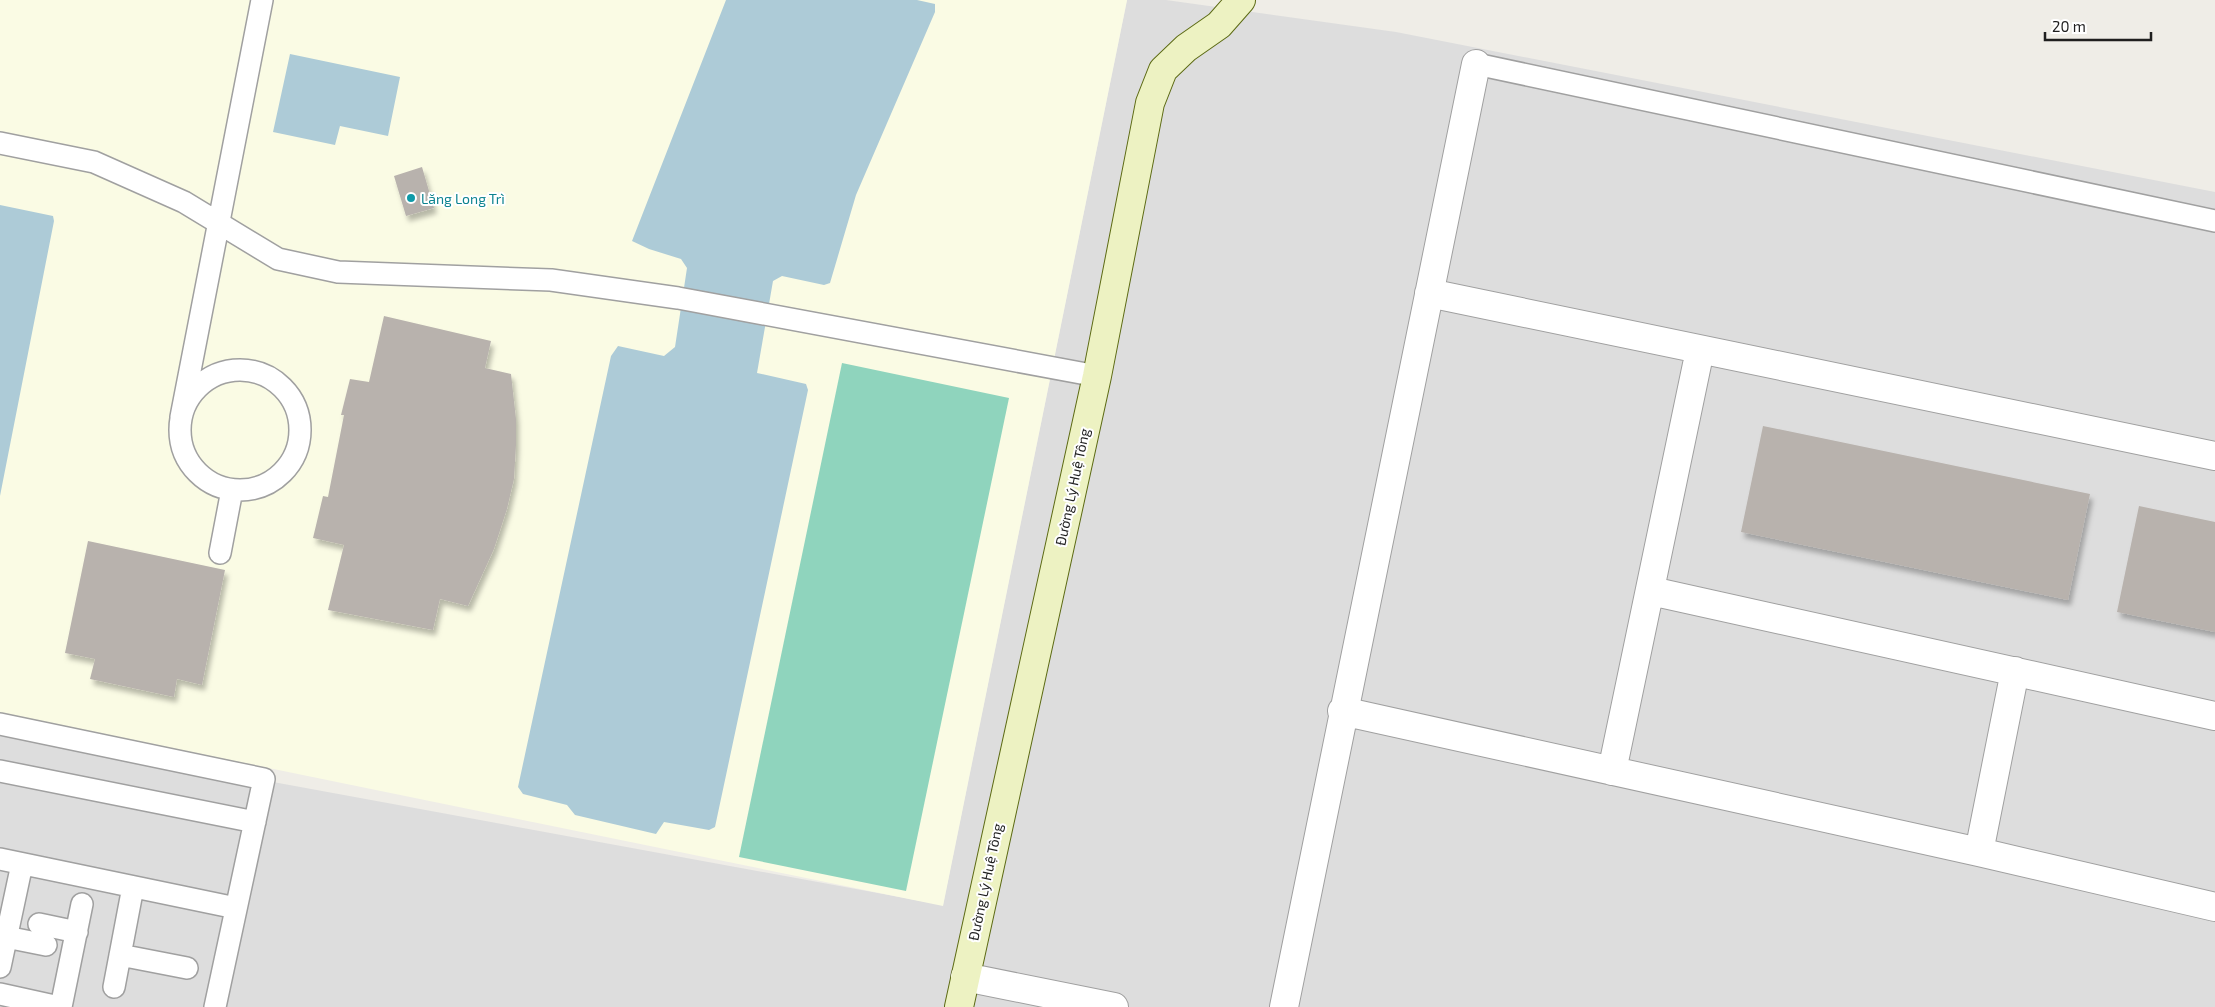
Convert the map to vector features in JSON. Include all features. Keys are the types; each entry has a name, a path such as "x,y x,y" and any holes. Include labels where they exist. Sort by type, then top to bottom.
{"main road":[{"name":"Đường Lý Huệ Tông","path":"959,1007 1097,376 1150,103 1163,70 1186,48 1219,25 1241,0"}],"street":[{"path":"1284,1007 1342,712 1362,630 1476,64"},
{"path":"1429,293 2215,456"},
{"path":"1612,771 1700,350"},
{"path":"1651,591 2215,716"},
{"path":"1978,852 2015,671"},
{"path":"1342,712 1978,852 2215,907"},
{"path":"965,977 1114,1007"}],"lane":[{"path":"181,417 188,399 201,384 218,374 238,370 258,373 276,382 290,396 299,414 301,434 297,454 286,471 270,484 252,490 232,490 213,484 197,473 186,456 180,437 181,417 262,0"},
{"path":"1476,64 2215,221"},
{"path":"0,143 94,162 184,202 278,259 338,272 551,280 678,298 1097,376"},
{"path":"220,553 232,490"},
{"path":"0,724 264,779 215,1007"},
{"path":"0,771 255,822"},
{"path":"0,859 236,908"},
{"path":"0,967 22,864"},
{"path":"114,987 133,887"},
{"path":"0,994 60,1007 82,904"},
{"path":"39,924 77,932"},
{"path":"6,937 46,946"},
{"path":"120,955 188,968"}],"shaded area":[{"path":"0,0 1127,0 943,906 0,713"},
{"path":"1127,0 1166,0 1396,32 2215,192 2215,1007 0,1007 0,732 943,905"}],"green space":[{"path":"842,363 1009,398 906,891 739,857"}],"water":[{"path":"726,0 917,0 935,4 935,12 856,195 830,283 824,285 782,276 773,281 757,373 806,384 808,390 715,827 709,830 664,822 656,834 575,815 567,805 523,794 518,787 611,356 618,346 664,356 675,347 687,268 681,259 649,249 632,241"},
{"path":"290,54 400,77 388,136 340,126 335,145 273,132"},
{"path":"0,205 53,216 54,221 0,496"}],"building":[{"path":"422,167 434,208 406,216 394,176"},
{"path":"384,316 491,341 485,368 511,374 516,419 516,445 514,479 507,509 494,549 468,606 440,599 433,630 328,610 344,545 313,538 323,496 328,497 344,415 341,415 350,379 369,382"},
{"path":"1763,426 2090,494 2068,600 1741,532"},
{"path":"2139,506 2215,522 2215,632 2117,612"},
{"path":"88,541 225,570 202,685 177,679 174,697 90,679 95,659 65,653"}],"place":[{"name":"Lăng Long Trì","path":"411,198"}]}
